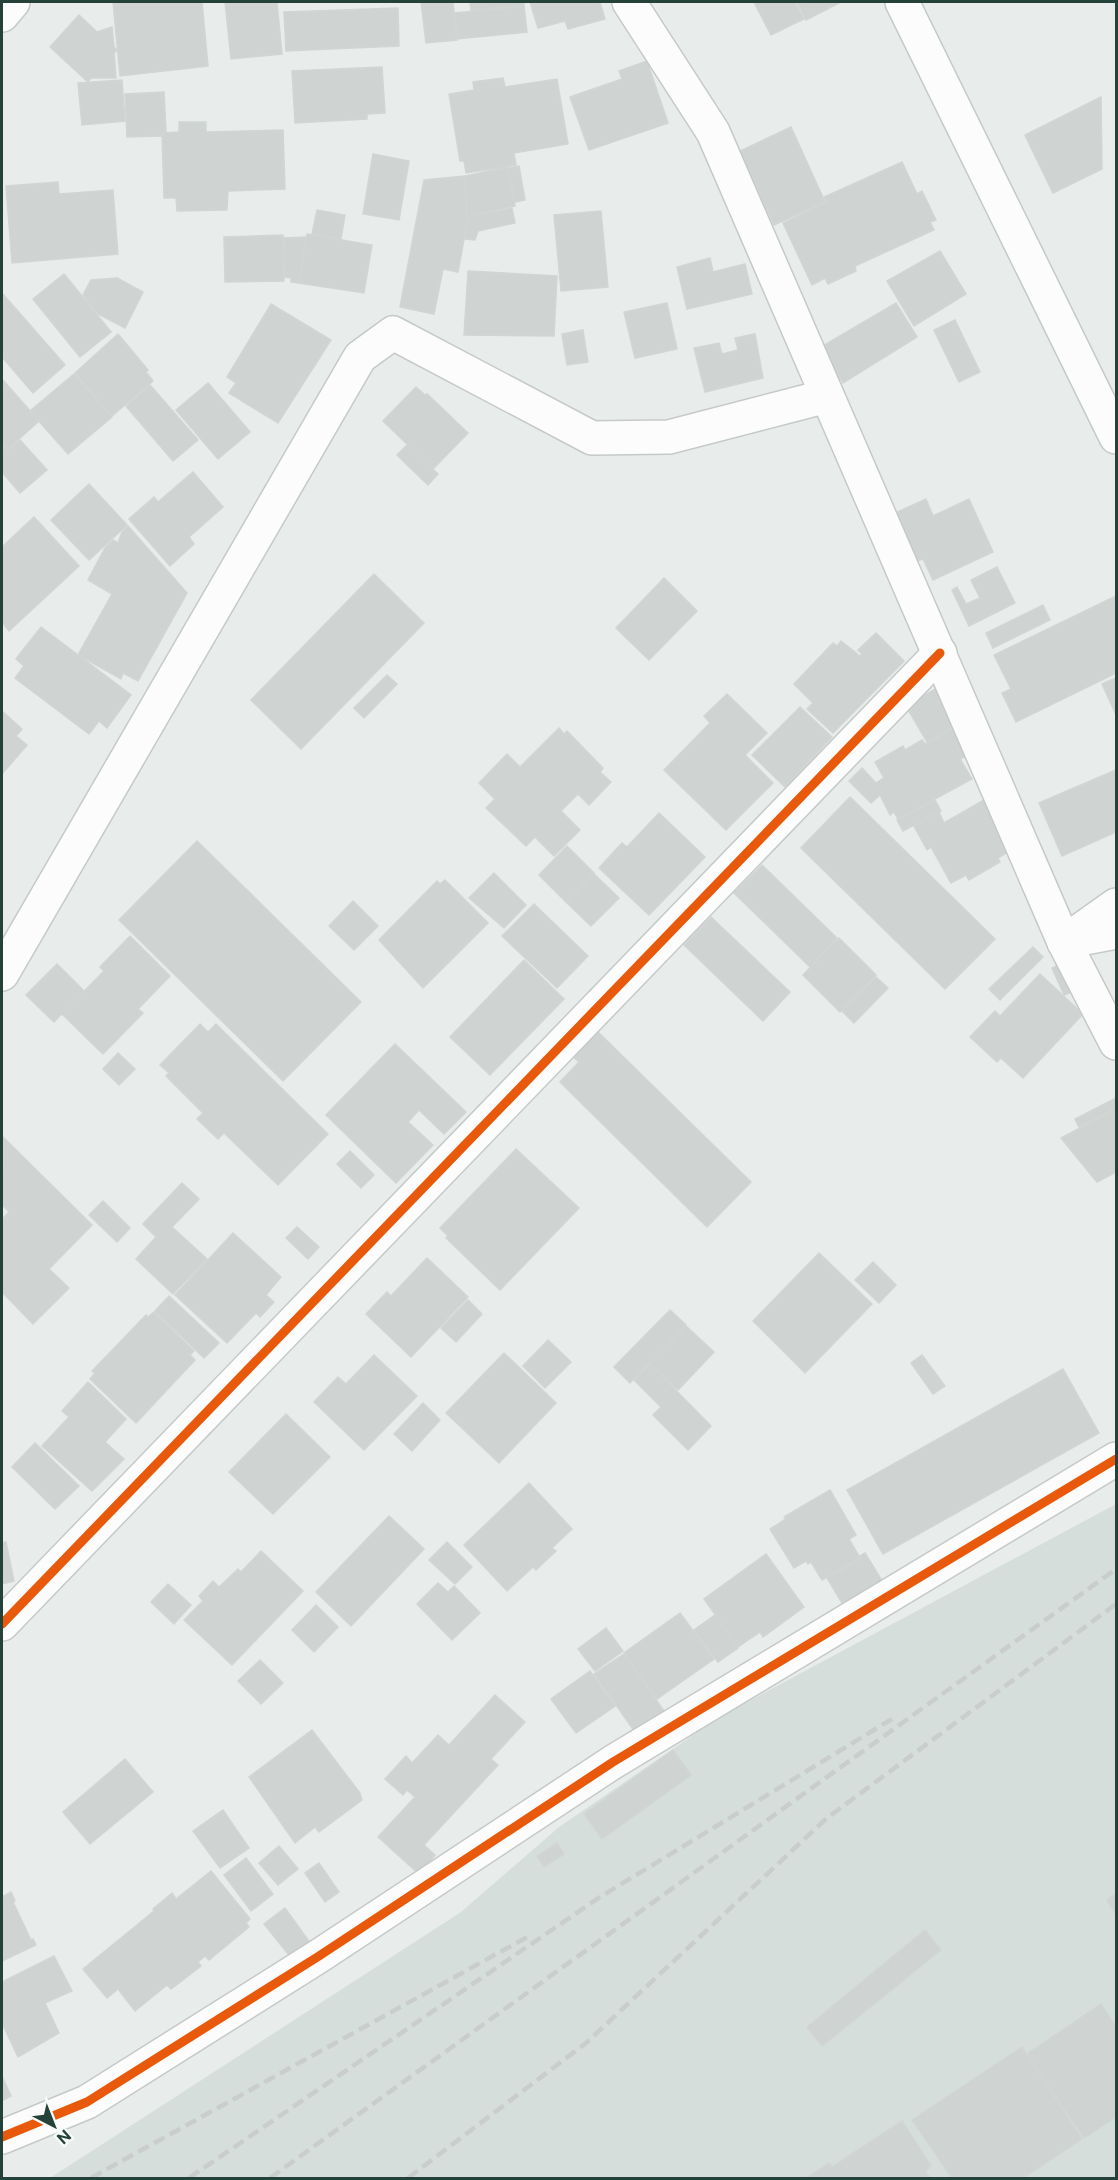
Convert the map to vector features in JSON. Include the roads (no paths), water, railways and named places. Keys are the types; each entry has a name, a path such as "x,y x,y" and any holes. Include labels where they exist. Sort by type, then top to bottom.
{"street":[{"path":"2,15 13,2"},
{"path":"629,2 713,132 1064,942 1116,1042"},
{"path":"902,2 1116,437"},
{"path":"2,974 360,357 393,333 592,438 669,437 826,396"},
{"path":"2,1624 940,653"},
{"path":"1064,942 1116,905"},
{"path":"1064,942 1116,932"},
{"path":"2,2137 87,2102 319,1956 613,1762 1116,1459"}],"railway":[{"path":"270,2178 1116,1569"},
{"path":"408,2178 586,2043 827,1818 1116,1604"},
{"path":"189,2178 600,1897 892,1719"},
{"path":"91,2178 529,1936"}]}
